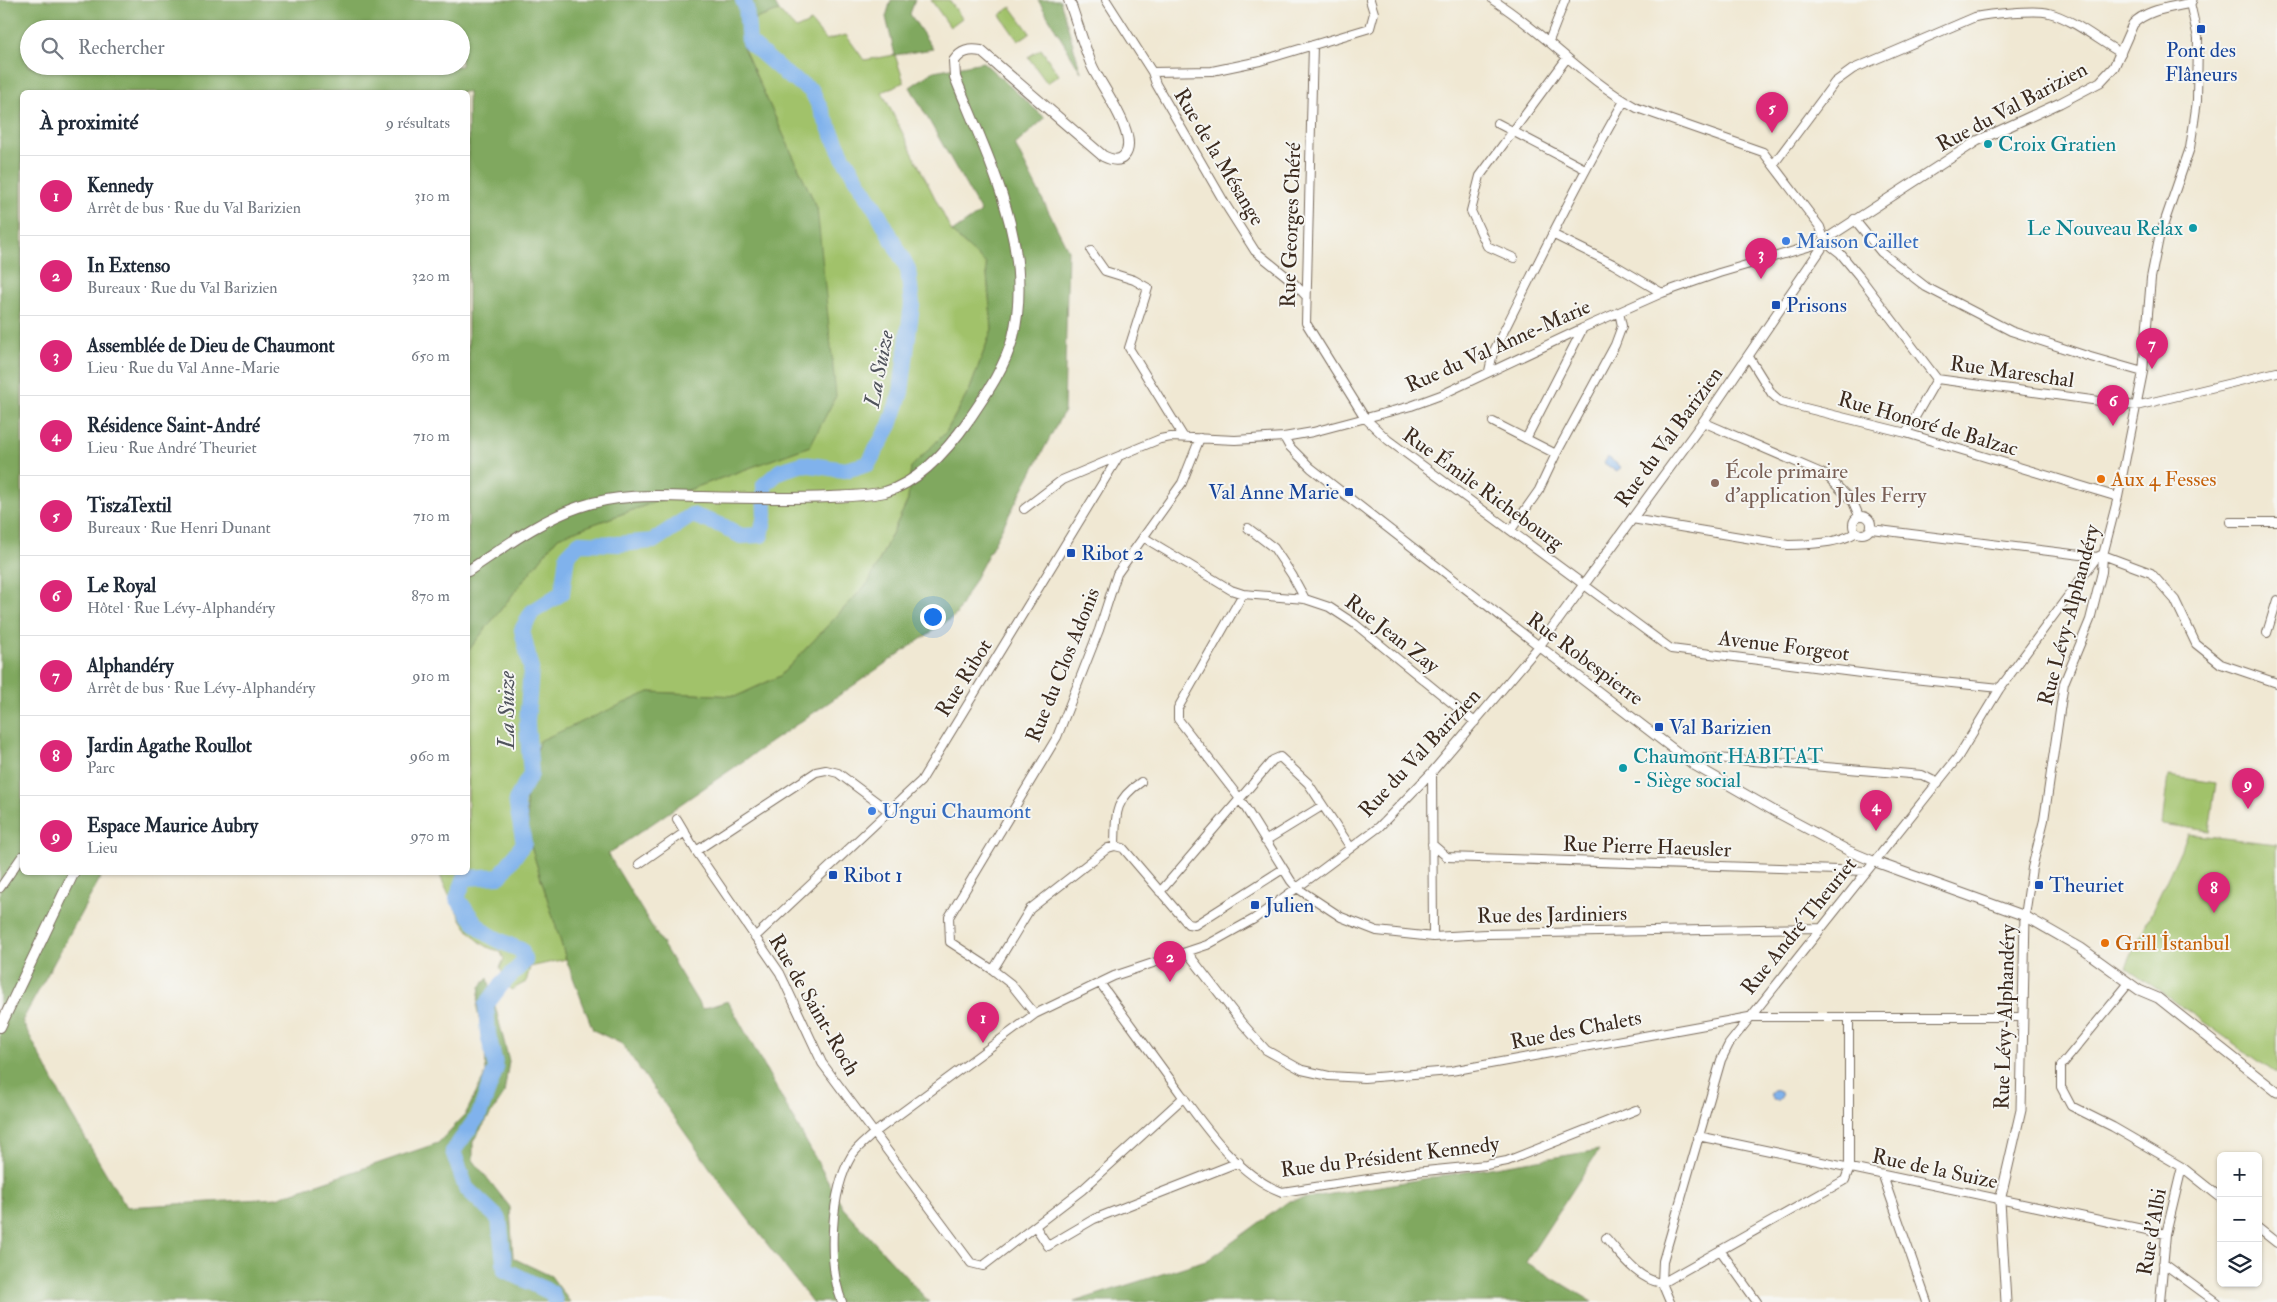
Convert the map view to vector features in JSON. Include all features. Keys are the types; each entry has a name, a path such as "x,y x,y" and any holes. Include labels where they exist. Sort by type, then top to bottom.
{"main road":[{"path":"470,570 550,519 580,506 608,500 645,496 765,498 866,495 886,491 912,481 963,429 995,381 1012,339 1018,305 1016,254 1012,230 1002,192 955,77 954,61 958,55 973,49 989,56 1103,156 1114,160 1120,159 1127,152 1128,144 1125,129 1092,65 1069,0"},
{"path":"0,1027 73,875"}],"street":[{"name":"Rue de la Mésange","path":"1106,0 1152,72 1156,84 1227,207 1255,250 1291,280 1306,296"},
{"path":"1152,72 1212,71 1260,62 1370,28 1374,13 1370,0"},
{"name":"Rue Mareschal","path":"1494,0 1515,14 1549,41 1566,58 1624,101 1637,108 1763,152 1828,240 1859,276 1937,379 2136,406 2277,372"},
{"path":"1549,41 1564,0"},
{"name":"Rue du Val Barizien","path":"1828,240 1854,219 1977,141 2095,85 2114,66 2133,24 2138,19 2146,13 2191,2"},
{"name":"Rue Lévy-Alphandéry","path":"2006,1302 2000,1201 2021,1110 2025,916 2032,868 2044,820 2064,683 2090,620 2102,572 2100,556 2118,497 2143,372 2152,278 2159,238 2190,148 2197,100 2198,38 2191,2"},
{"path":"1773,165 1835,82 1853,69 1981,16 2049,13 2065,20 2120,53"},
{"name":"Rue Georges Chéré","path":"1313,45 1313,108 1306,323 1365,418"},
{"path":"1514,258 1487,246 1471,211 1480,176 1566,58"},
{"path":"1490,372 1493,353 1585,169 1624,101"},
{"path":"1497,123 1585,169"},
{"path":"1854,219 1881,252 1926,287 2011,331 2143,372"},
{"path":"1552,234 1613,264 1662,293"},
{"path":"1819,246 1819,239 1828,240"},
{"name":"Rue du Val Anne-Marie","path":"1183,436 1243,440 1284,437 1313,432 1365,418 1440,395 1662,293 1719,273 1819,246 1826,250 1828,240"},
{"name":"Rue du Val Barizien","path":"842,1302 833,1268 832,1227 841,1180 852,1154 874,1133 1035,1014 1114,976 1207,945 1254,919 1379,827 1432,772 1539,646 1704,422 1749,357 1819,246"},
{"path":"1024,508 1062,480 1160,439 1183,436 1129,348 1148,288 1134,280 1104,271 1091,251"},
{"path":"1511,530 1539,490 1556,454 1615,345 1622,326 1619,312"},
{"path":"1526,439 1583,328"},
{"name":"Rue Honoré de Balzac","path":"1749,357 1772,394 1781,402 1906,433 2118,497"},
{"path":"1906,433 1937,379"},
{"name":"Rue Émile Richebourg","path":"1365,418 1388,440 1584,585"},
{"path":"1493,422 1556,454"},
{"path":"1704,422 1826,475 1853,502 1859,516"},
{"name":"Rue Robespierre","path":"1284,437 1289,446 1311,468 1694,765 1784,817 1873,861 2025,916 2081,948 2129,984 2165,1003 2277,1092"},
{"name":"Rue du Clos Adonis","path":"1035,1014 1011,984 950,942 949,917 1057,737 1099,630 1117,574 1182,483 1200,438"},
{"name":"Rue Ribot","path":"755,937 921,781 1119,456"},
{"path":"1859,516 1864,516 1871,520 1871,529"},
{"path":"1856,532 1853,525 1859,516"},
{"path":"1632,519 1788,545 1850,537 1856,532"},
{"path":"2230,522 2277,522"},
{"path":"1248,528 1274,548 1292,575 1304,599"},
{"path":"1856,532 1864,534 1871,529 2100,556 2150,573 2175,600 2196,644 2220,664 2277,683"},
{"name":"Rue Jean Zay","path":"1144,537 1216,582 1243,594 1304,599 1329,607 1355,624 1474,722"},
{"name":"Rue André Theuriet","path":"1670,1302 1662,1283 1663,1261 1721,1060 1729,1044 1873,861 1958,757 2000,688 2100,556"},
{"name":"Avenue Forgeot","path":"1584,585 1671,649 1874,675 2000,688"},
{"name":"Rue des Jardiniers","path":"1243,594 1178,708 1178,719 1240,800 1283,870 1297,888 1341,917 1377,931 1433,937 1496,934 1820,928"},
{"path":"2268,632 2277,600"},
{"path":"1160,892 1273,760 1280,757 1308,783 1351,848"},
{"path":"1694,765 1704,757 1779,762 1922,775 1938,783"},
{"path":"696,851 816,772 826,770 838,773 890,812"},
{"path":"1432,772 1433,937"},
{"path":"1115,846 1118,803 1128,791 1141,782"},
{"path":"1266,841 1322,806"},
{"name":"Rue de Saint-Roch","path":"677,819 696,851 780,973 822,1063 874,1133"},
{"path":"639,864 685,832"},
{"name":"Rue Pierre Haeusler","path":"1432,844 1447,857 1866,872"},
{"path":"993,970 1030,909 1108,848 1115,846 1123,848 1188,924 1195,926 1283,870"},
{"path":"0,888 20,859"},
{"name":"Rue des Chalets","path":"1187,952 1242,1023 1266,1050 1302,1070 1329,1076 1364,1078 1451,1071 1749,1017 2023,1017"},
{"name":"Rue du Président Kennedy","path":"1100,983 1210,1133 1267,1187 1282,1192 1415,1172 1486,1166 1507,1161 1636,1110"},
{"path":"2129,984 2061,1066 2061,1087 2072,1106 2113,1127 2182,1168 2220,1197"},
{"path":"1606,1238 1636,1270 1651,1282 1662,1283 1845,1180 1849,1169 1849,1017"},
{"path":"874,1133 971,1263 983,1266 1082,1190 1184,1097"},
{"name":"Rue de la Suize","path":"1698,1136 2000,1201 2166,1234"},
{"path":"1034,1226 1048,1246 1094,1219 1239,1162"},
{"name":"Rue d'Albi","path":"2160,1302 2166,1234 2182,1168"},
{"path":"1882,1176 1927,1302"},
{"path":"2262,1231 2277,1242"},
{"path":"1720,1250 1757,1302"},
{"path":"2162,1263 2216,1302"}],"green space":[{"path":"0,0 773,0 779,11 752,20 742,45 817,208 836,396 810,446 558,537 470,648 470,90 20,90 20,875 102,875 22,1021 68,1109 126,1207 276,1198 438,1143 465,1115 486,1073 485,1048 477,1008 480,987 488,978 509,1061 504,1094 473,1141 473,1160 510,1207 513,1258 551,1276 570,1302 0,1302"},
{"path":"891,0 915,0 910,14 933,49 895,55 886,17"},
{"path":"931,0 949,0 962,18 950,27"},
{"path":"1038,0 1060,0 1081,72"},
{"path":"1011,7 1030,33 1018,41 1000,15"},
{"path":"779,11 796,29 811,22 826,40 846,35 864,60 895,55 904,82 882,92 952,232 986,264 992,329 970,389 946,432 911,467 908,500 869,582 780,676 737,696 649,692 526,800 530,843 566,959 530,967 526,982 511,990 500,968 504,959 500,951 488,947 471,933 454,906 441,878 441,875 470,875 470,648 558,537 810,446 817,208 742,45 752,20"},
{"path":"1041,49 1059,75 1047,83 1028,57"},
{"path":"983,62 1045,118 1015,145 1068,250 1064,411 956,615 608,854 702,1009 728,1001 843,1208 929,1302 812,1302 727,1192 622,1044 593,1030 566,959 530,843 526,800 539,741 649,692 737,696 780,676 869,582 908,500 911,467 946,432 970,389 992,329 986,264 952,232 981,212 910,87 934,71"},
{"path":"2168,776 2216,783 2209,831 2162,824"},
{"path":"2188,834 2277,844 2277,1074 2126,967"},
{"path":"1599,1150 1526,1262 1592,1302 1074,1302 1209,1259 1289,1201"}],"water":[{"path":"1608,457 1621,467 1617,472 1604,463"},
{"path":"1776,1089 1782,1095 1776,1101 1770,1095"}],"waterway":[{"name":"La Suize","path":"555,1302 552,1293 505,1270 499,1219 466,1188 453,1151 479,1115 496,1068 488,1034 486,1005 502,984 525,961 521,950 484,931 457,898 465,878 500,876 524,843 516,800 531,774 527,723 531,669 522,630 532,612 562,593 567,556 579,543 619,544 653,541 692,515 723,526 741,536 761,535 765,515 764,485 780,471 803,464 845,470 868,464 890,425 901,392 912,304 908,269 878,213 843,157 812,91 787,75 749,42 746,7 743,0"}],"place":[{"name":"Pont des Flâneurs","path":"2201,29"},
{"name":"TiszaTextil","path":"1772,133"},
{"name":"Croix Gratien","path":"1988,144"},
{"name":"Le Nouveau Relax","path":"2193,228"},
{"name":"Maison Caillet","path":"1786,241"},
{"name":"Assemblée de Dieu de Chaumont","path":"1761,279"},
{"name":"Prisons","path":"1776,305"},
{"name":"Alphandéry","path":"2152,369"},
{"name":"Le Royal","path":"2113,426"},
{"name":"Aux 4 Fesses","path":"2101,479"},
{"name":"École primaire d'application Jules Ferry","path":"1715,483"},
{"name":"Val Anne Marie","path":"1349,492"},
{"name":"Ribot 2","path":"1071,553"},
{"name":"Val Barizien","path":"1659,727"},
{"name":"Chaumont HABITAT - Siège social","path":"1623,768"},
{"name":"Espace Maurice Aubry","path":"2248,809"},
{"name":"Ungui Chaumont","path":"872,811"},
{"name":"Résidence Saint-André","path":"1876,831"},
{"name":"Ribot 1","path":"833,875"},
{"name":"Theuriet","path":"2039,885"},
{"name":"Julien","path":"1255,905"},
{"name":"Jardin Agathe Roullot","path":"2214,913"},
{"name":"Grill İstanbul","path":"2105,943"},
{"name":"In Extenso","path":"1170,982"},
{"name":"Kennedy","path":"983,1043"}]}
